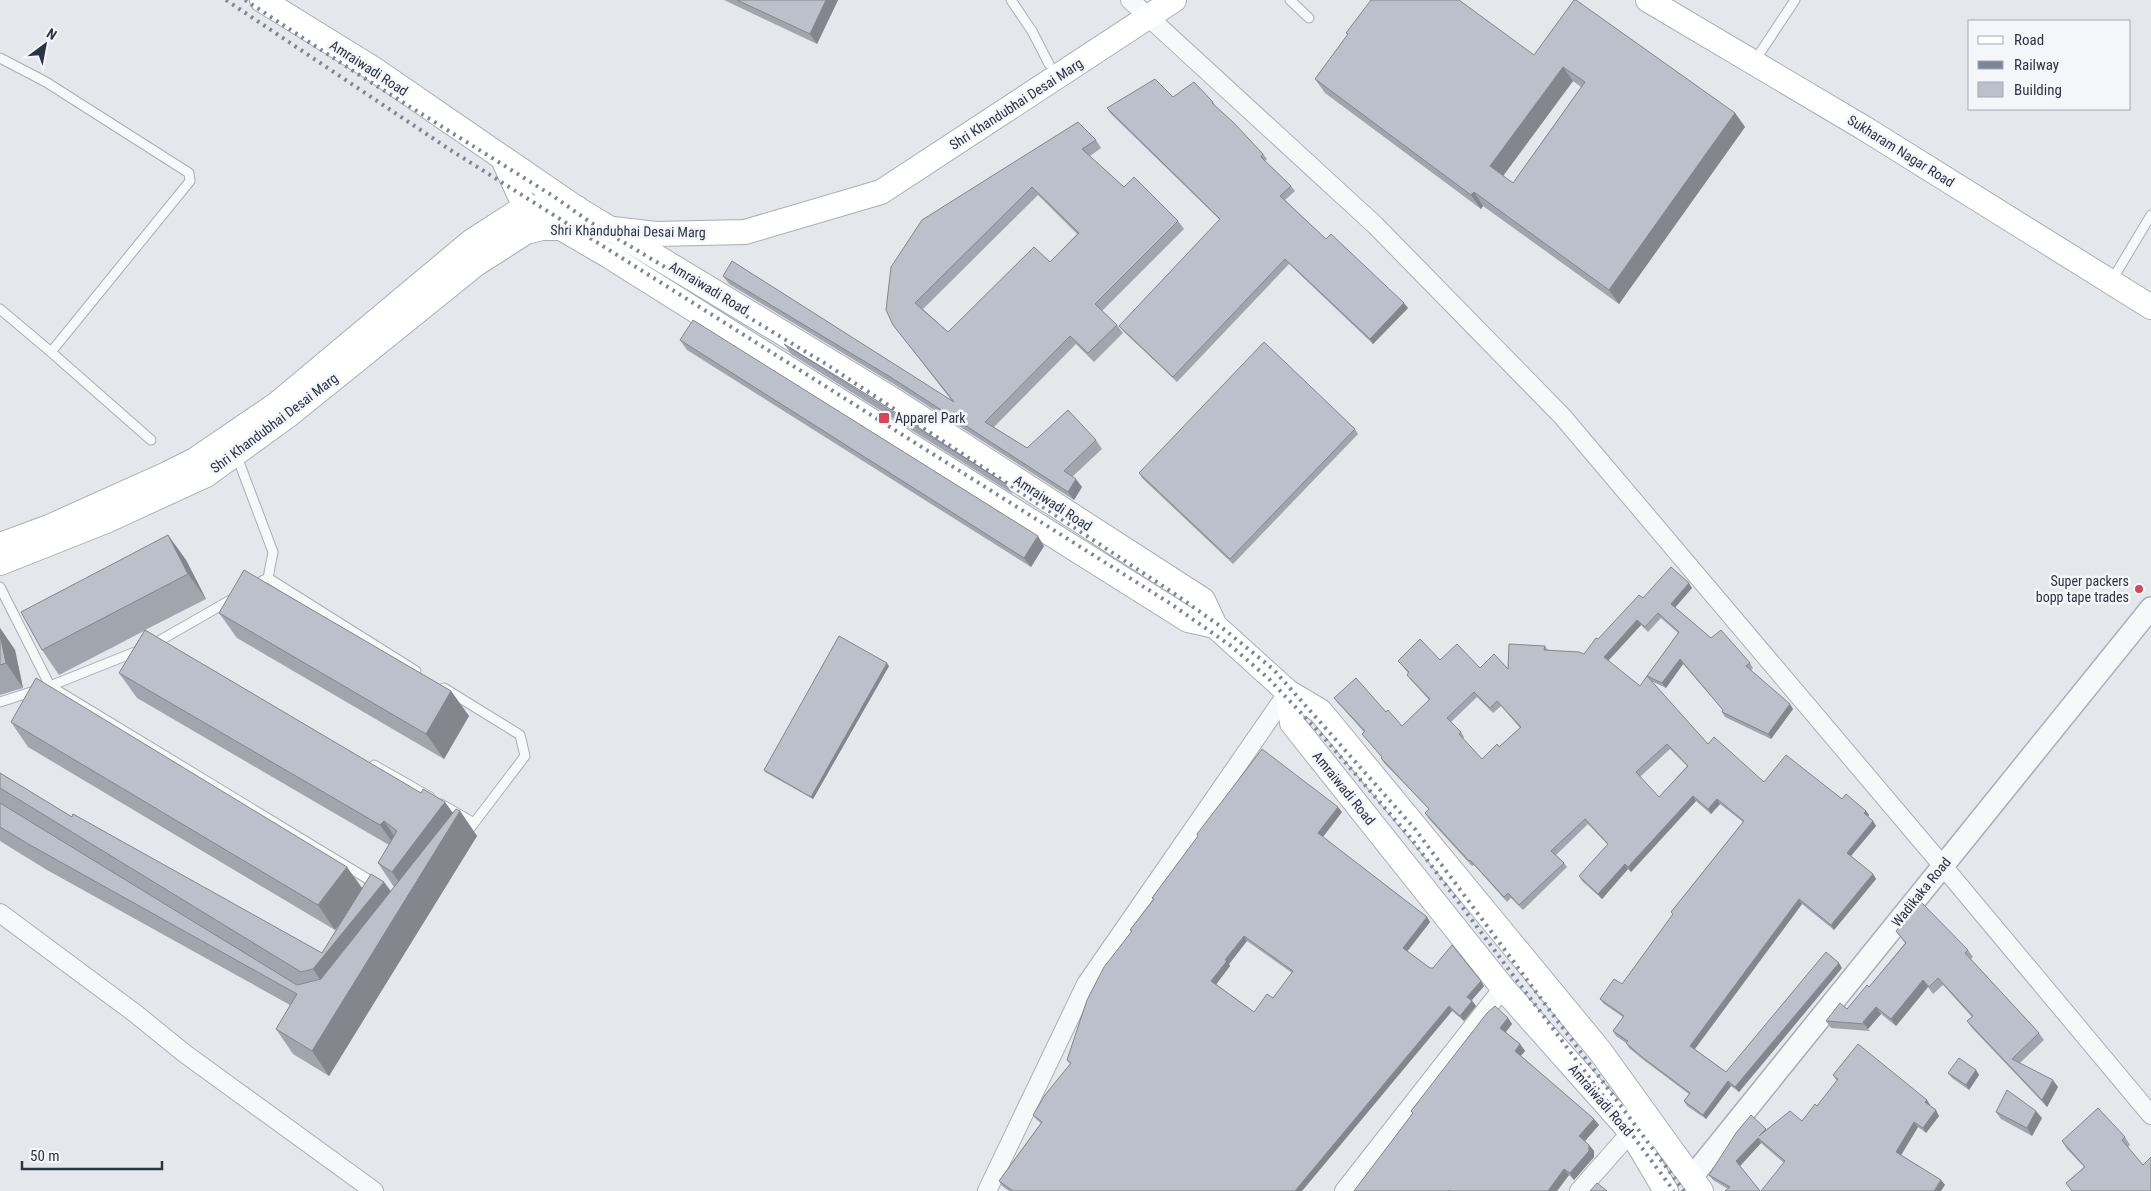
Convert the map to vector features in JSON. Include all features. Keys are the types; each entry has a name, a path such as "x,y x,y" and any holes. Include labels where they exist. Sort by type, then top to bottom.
{"main road":[{"name":"Amraiwadi Road","path":"262,0 372,68 576,208 890,398 1203,600 1215,626 1288,692 1292,723 1503,988 1631,1132 1666,1191"},
{"name":"Shri Khandubhai Desai Marg","path":"0,563 106,520 206,475 290,414 456,267 472,241 525,207 576,208 639,219 742,217 872,178 1141,6 1174,0"},
{"name":"Sukharam Nagar Road","path":"1648,0 1864,128 2151,307"},
{"name":"Shri Khandubhai Desai Marg","path":"0,545 50,527 195,460 277,404 456,267 476,264 526,232 542,228 560,228 613,229 656,234 745,232 881,192 1141,6"},
{"path":"502,158 525,207 609,256 1188,620 1215,626"},
{"path":"1288,692 1320,711 1600,1051 1696,1184"}],"street":[{"path":"1141,6 1375,225 1562,416 2151,1115"},
{"name":"Wadikaka Road","path":"1696,1184 1942,865 2151,608"},
{"path":"987,1191 1086,984 1288,692"},
{"path":"0,913 136,1014 184,1053 374,1191"},
{"path":"1344,1191 1503,988"},
{"path":"1579,1191 1631,1132"}],"lane":[{"path":"1011,0 1032,31 1050,64"},
{"path":"1290,0 1309,18"},
{"path":"1754,62 1795,0"},
{"path":"0,58 46,82 189,173 190,181 51,352"},
{"path":"2110,282 2151,215"},
{"path":"0,310 151,440"},
{"path":"0,702 166,644 268,578 273,552 236,454"},
{"path":"268,578 427,677"},
{"path":"0,587 50,686 386,889"},
{"path":"436,683 520,735 525,756 456,845"},
{"path":"364,759 474,823"}],"building":[{"path":"737,0 826,0 810,34"},
{"path":"1371,0 1459,0 1534,55 1574,0 1576,0 1735,113 1609,290 1474,192 1471,195 1315,79 1348,34 1346,33","holes":["1563,67 1585,82 1513,183 1490,166"]},
{"path":"1155,79 1173,97 1194,82 1212,103 1263,154 1261,157 1291,186 1280,196 1326,239 1331,234 1404,303 1370,339 1285,259 1173,377 1119,326 1220,219 1107,108"},
{"path":"1078,122 1096,140 1082,149 1124,187 1134,177 1178,221 1095,304 1117,325 1088,353 1070,336 985,422 1027,448 1068,410 1096,440 1064,471 1076,479 1068,492 892,378 723,276 732,261 954,402 893,325 886,310 891,267 922,220","holes":["1032,187 1079,233 1050,262 1034,247 948,332 915,303"]},
{"path":"693,320 1038,536 1024,558 680,340"},
{"path":"1264,342 1355,429 1230,559 1139,473"},
{"path":"784,344 876,400 1006,484"},
{"path":"168,535 188,574 42,650 21,612"},
{"path":"1671,567 1689,583 1671,604 1711,638 1721,630 1750,663 1746,666 1790,704 1768,734 1722,712 1723,710 1680,659 1662,683 1647,676 1708,744 1714,737 1764,782 1786,755 1842,799 1846,794 1866,811 1864,813 1873,821 1847,853 1873,874 1831,925 1799,899 1690,1046 1726,1072 1826,952 1839,963 1735,1087 1728,1081 1703,1115 1684,1101 1690,1093 1642,1057 1626,1043 1628,1041 1613,1031 1624,1016 1600,999 1614,979 1622,984 1673,914 1671,912 1744,821 1717,799 1708,809 1693,796 1628,867 1625,864 1598,894 1579,876 1608,844 1585,819 1551,851 1564,863 1519,905 1508,893 1504,897 1425,813 1429,809 1381,758 1362,734 1365,731 1334,698 1356,678 1386,712 1388,710 1402,726 1430,699 1407,675 1409,672 1398,661 1420,639 1440,660 1457,644 1480,668 1494,654 1508,669 1509,644 1545,646 1544,650 1584,654 1596,638 1598,639 1639,595 1643,598","holes":["1658,613 1679,632 1640,686 1604,657 1637,620 1645,627","1474,692 1490,708 1497,701 1521,727 1499,747 1497,744 1482,759 1459,734 1461,732 1447,718","1667,744 1688,766 1659,797 1636,772"]},
{"path":"244,570 451,691 426,734 219,613"},
{"path":"145,630 421,793 423,789 445,802 392,872 378,863 397,831 384,821 380,825 119,673"},
{"path":"0,635 6,663 0,665"},
{"path":"839,636 887,663 811,797 764,770"},
{"path":"36,678 347,867 318,905 11,722"},
{"path":"1262,749 1338,807 1318,833 1427,917 1403,948 1430,968 1433,968 1452,945 1481,981 1467,997 1472,1001 1460,1016 1449,1006 1295,1191 1013,1191 999,1181 1042,1122 1033,1115 1045,1095 1071,1063 1067,1060 1087,1000 1104,967 1132,931 1130,930 1198,836 1197,834","holes":["1244,936 1293,971 1273,998 1267,994 1254,1012 1211,981"]},
{"path":"0,773 72,817 73,814 322,953 371,874 384,882 313,969 301,972 0,788"},
{"path":"0,803 297,985 321,979 456,809 460,811 312,1051 276,1029 297,994 0,827"},
{"path":"1921,902 1968,950 1965,953 2039,1033 2012,1059 2053,1080 2042,1100 1967,1021 1973,1016 1938,978 1929,987 1923,980 1891,1019 1876,1007 1863,1022 1865,1024 1826,1021 1840,1003 1847,1009 1867,985 1869,987 1906,943 1896,931"},
{"path":"1495,1006 1508,1018 1500,1028 1520,1044 1515,1051 1594,1119 1579,1136 1589,1145 1589,1151 1570,1173 1564,1169 1548,1191 1354,1191 1413,1113 1411,1111 1487,1013"},
{"path":"1858,1044 1927,1100 1925,1102 1936,1110 1923,1128 1914,1122 1896,1152 1941,1180 1934,1191 1761,1191 1785,1161 1758,1138 1736,1161 1760,1191 1725,1191 1730,1187 1709,1175 1736,1133 1751,1115 1766,1129 1759,1136 1790,1111 1802,1121 1815,1104 1817,1106 1838,1079 1833,1075"},
{"path":"1959,1058 1976,1070 1966,1085 1948,1073"},
{"path":"2007,1090 2036,1111 2027,1128 1996,1112"},
{"path":"2098,1108 2125,1137 2122,1140 2143,1165 2151,1157 2151,1191 2072,1191 2066,1183 2085,1167 2062,1141"},
{"path":"1597,1183 1607,1191 1590,1191"}],"railway":[{"path":"226,0 452,151 1171,604 1231,646 1268,678 1319,732 1410,837 1674,1191"},
{"path":"245,0 361,76 553,196 590,222 826,364 1172,592 1220,626 1273,669 1415,829 1684,1191"}],"place":[{"name":"Apparel Park","path":"884,418"},
{"name":"Super packers bopp tape trades","path":"2139,589"}]}
